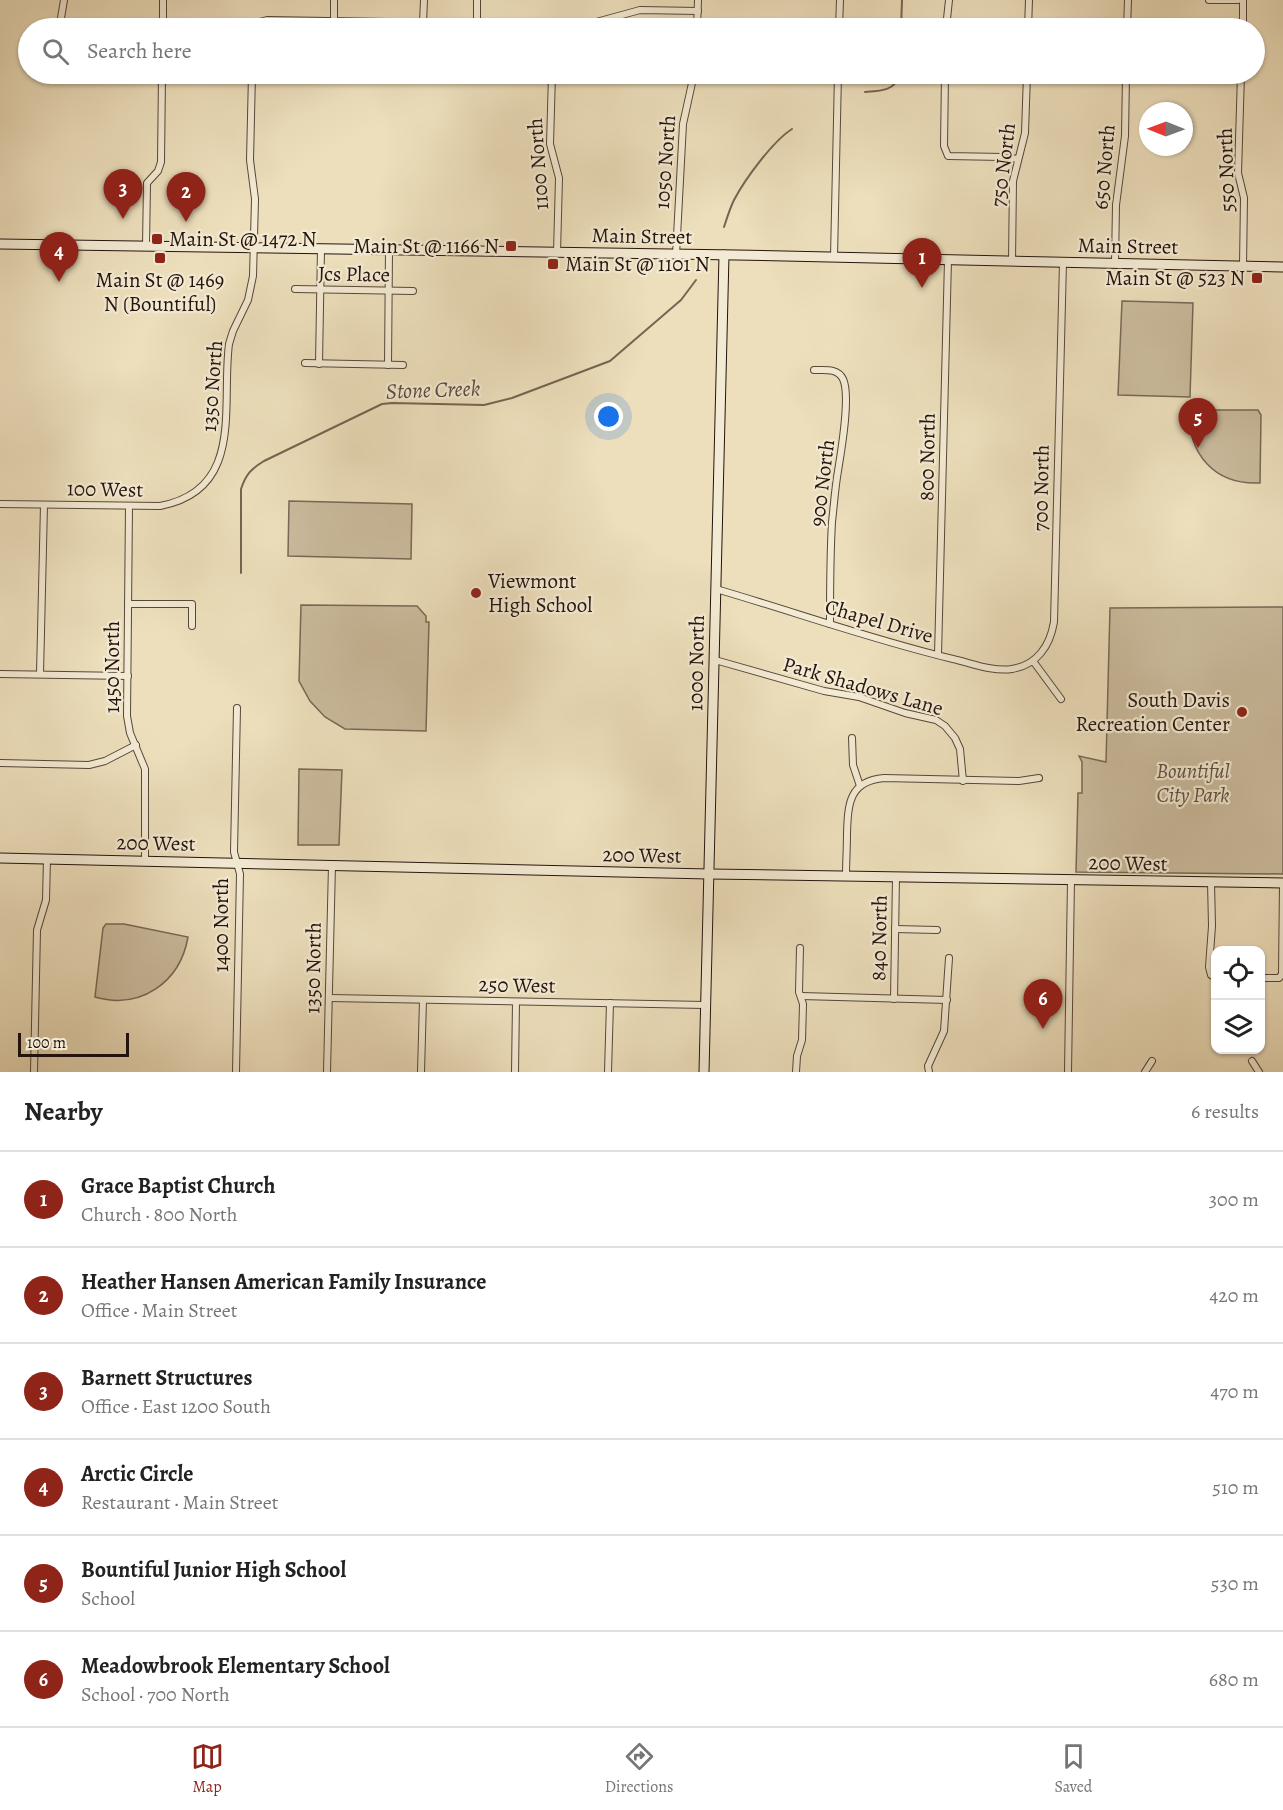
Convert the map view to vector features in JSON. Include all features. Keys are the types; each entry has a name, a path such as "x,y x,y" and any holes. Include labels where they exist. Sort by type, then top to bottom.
{"main road":[{"name":"Main Street","path":"0,244 724,255 1283,267"},
{"name":"1000 North","path":"704,1072 724,255"},
{"name":"200 West","path":"0,858 1283,884"}],"street":[{"path":"61,18 64,0"},
{"path":"163,0 163,18"},
{"path":"334,0 334,18"},
{"path":"423,18 424,0"},
{"path":"477,0 477,18"},
{"path":"698,0 698,18"},
{"path":"839,18 840,0"},
{"path":"947,18 948,0"},
{"path":"1028,18 1029,0"},
{"path":"1127,18 1128,0"},
{"path":"1209,0 1238,0"},
{"path":"1243,0 1243,18"},
{"path":"611,18 640,10 698,11"},
{"path":"146,246 147,183 158,171 161,162 162,84"},
{"name":"1350 North","path":"204,484 219,463 225,441 229,344 232,331 250,292 255,248 255,199 250,160 252,84"},
{"name":"1100 North","path":"552,84 550,144 559,178 557,253"},
{"name":"1050 North","path":"676,255 683,123 692,84"},
{"path":"834,257 838,84"},
{"path":"945,84 944,146 948,156 1018,159"},
{"name":"750 North","path":"1012,261 1013,181 1026,125 1027,84"},
{"name":"650 North","path":"1114,263 1116,205 1125,136 1126,84"},
{"name":"550 North","path":"1241,84 1238,173 1244,198 1243,266"},
{"path":"319,364 321,249"},
{"path":"388,365 389,250"},
{"name":"800 North","path":"938,655 948,260"},
{"name":"700 North","path":"1034,661 1048,644 1054,622 1063,262"},
{"name":"Jcs Place","path":"295,289 413,291"},
{"path":"305,363 403,365"},
{"name":"900 North","path":"814,370 826,369 837,372 843,378 845,388 844,435 836,479 832,525 830,624"},
{"name":"100 West","path":"0,504 129,506 167,504 187,497 204,484"},
{"path":"40,674 44,504"},
{"name":"1450 North","path":"129,506 128,722 144,762 146,775 145,861"},
{"name":"Chapel Drive","path":"716,589 938,655 1000,669 1014,669 1034,661"},
{"path":"128,604 192,604 192,627"},
{"name":"Park Shadows Lane","path":"715,660 824,691 859,697 905,713 936,720 945,726 955,738 960,749 963,781"},
{"path":"1034,661 1061,699"},
{"path":"0,674 128,676"},
{"name":"1400 North","path":"236,1072 240,874 234,852 237,708"},
{"path":"852,738 853,765 860,786"},
{"path":"0,763 89,765 105,761 136,745"},
{"path":"846,876 849,804 860,786 871,780 884,778 1018,782 1039,778"},
{"path":"34,1072 37,930 46,900 47,859"},
{"name":"1350 North","path":"327,1072 332,866"},
{"name":"840 North","path":"894,999 896,877"},
{"path":"1068,1072 1071,880"},
{"path":"1211,975 1209,967 1212,882"},
{"path":"1265,978 1275,979 1281,976 1283,884"},
{"path":"895,929 938,930"},
{"path":"796,1072 797,1056 802,1040 799,992 800,948"},
{"path":"929,1072 928,1066 945,1031 949,958"},
{"path":"801,996 947,1000"},
{"name":"250 West","path":"328,998 705,1005"},
{"path":"421,1072 423,1000"},
{"path":"515,1072 516,1002"},
{"path":"608,1072 610,1003"},
{"path":"1145,1072 1152,1061"},
{"path":"1252,1061 1259,1072"}],"green space":[{"path":"1122,301 1193,303 1190,397 1118,395"},
{"path":"1189,410 1258,410 1261,415 1260,483 1229,479 1207,464 1193,440"},
{"path":"289,501 412,504 411,559 288,556"},
{"path":"301,605 417,606 426,616 426,622 429,622 426,731 345,729 325,717 310,701 299,681"},
{"name":"Bountiful City Park","path":"1283,607 1283,874 1076,872 1078,793 1082,793 1082,762 1079,756 1106,762 1110,608"},
{"path":"299,769 342,770 339,845 298,845"},
{"path":"106,924 124,924 188,937 184,953 167,980 142,996 127,1000 95,997 103,928"}],"waterway":[{"name":"Stone Creek","path":"901,18 902,0"},
{"name":"Stone Creek","path":"865,92 882,90 895,84"},
{"name":"Stone Creek","path":"724,227 733,203 745,182 768,151 792,129"},
{"name":"Stone Creek","path":"241,573 241,489 252,469 259,464 382,404 484,405 512,398 610,361 681,300 696,280"}],"place":[{"name":"Barnett Structures","path":"123,219"},
{"name":"Heather Hansen American Family Insurance","path":"186,222"},
{"name":"Main St @ 1472 N","path":"157,239"},
{"name":"Main St @ 1166 N","path":"511,246"},
{"name":"Main St @ 1469 N (Bountiful)","path":"160,258"},
{"name":"Main St @ 1101 N","path":"553,264"},
{"name":"Main St @ 523 N","path":"1257,278"},
{"name":"Arctic Circle","path":"59,282"},
{"name":"Grace Baptist Church","path":"922,288"},
{"name":"Bountiful Junior High School","path":"1198,448"},
{"name":"Viewmont High School","path":"476,593"},
{"name":"South Davis Recreation Center","path":"1242,712"},
{"name":"Meadowbrook Elementary School","path":"1043,1029"}]}
